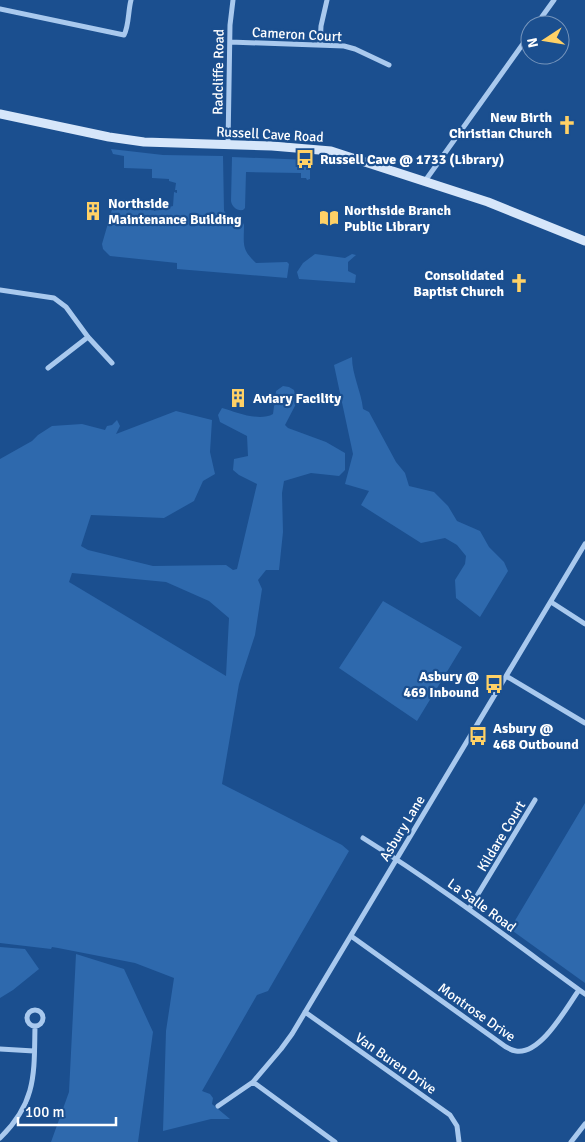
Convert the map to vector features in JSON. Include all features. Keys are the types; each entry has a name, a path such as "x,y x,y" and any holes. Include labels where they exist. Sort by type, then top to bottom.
{"main road":[{"name":"Russell Cave Road","path":"0,114 127,140 307,148 331,151 507,209 585,241"}],"street":[{"path":"0,9 124,35 127,30 131,0"},
{"name":"Radcliffe Road","path":"228,145 230,42 233,0"},
{"path":"320,45 321,26 327,0"},
{"path":"543,15 554,0"},
{"name":"Cameron Court","path":"230,42 344,46 389,65"},
{"path":"425,181 520,48"},
{"path":"0,290 54,298 66,307 88,337 112,363"},
{"path":"48,368 88,337"},
{"name":"Asbury Lane","path":"218,1106 253,1082 281,1049 351,936 585,544"},
{"path":"551,602 585,624"},
{"path":"506,676 585,723"},
{"name":"Kildare Court","path":"469,909 536,800"},
{"name":"La Salle Road","path":"363,838 396,858 469,909 585,994"},
{"name":"Montrose Drive","path":"351,936 503,1045 515,1051 526,1050 539,1043 579,990"},
{"name":"Van Buren Drive","path":"305,1012 450,1115 458,1126 459,1142"},
{"path":"0,1138 15,1122 26,1104 33,1078 35,1026"},
{"path":"0,1049 34,1051"},
{"path":"253,1082 335,1142"},
{"path":"571,1142 585,1124"}],"shaded area":[{"path":"111,149 163,155 223,156 224,211 230,218 242,221 244,225 244,246 251,258 256,263 287,262 289,264 287,278 177,269 177,263 110,256 103,249 102,244 115,199 130,200 142,208 152,206 154,211 173,206 174,192 177,193 177,190 175,190 176,183 169,181 169,179 152,178 152,169 124,168 124,156 113,154"},
{"path":"232,157 310,160 310,179 301,178 301,173 246,172 245,208 239,210 234,207 231,201"},
{"path":"315,254 345,258 352,254 356,255 348,262 348,271 356,275 355,283 299,279 297,272 303,263"},
{"path":"352,357 353,370 363,409 369,412 396,462 405,473 409,486 434,492 448,506 457,521 480,531 489,547 504,562 508,571 480,617 456,598 455,580 465,564 466,556 457,545 445,538 421,543 361,505 369,491 345,484 353,454 334,365"},
{"path":"283,386 294,390 297,402 285,425 288,428 326,442 345,453 345,470 339,476 311,473 284,481 282,493 283,532 279,570 266,570 258,580 262,589 255,635 239,684 222,784 342,845 349,851 268,991 257,995 202,1091 210,1094 213,1098 212,1104 230,1119 211,1119 163,1131 166,1031 174,978 135,963 52,947 51,949 0,943 0,459 32,441 52,426 82,424 105,430 107,426 112,425 117,420 120,426 116,434 176,411 212,420 210,452 215,474 203,481 194,501 164,518 91,515 81,546 88,550 153,566 226,565 233,570 237,569 257,484 233,470 234,459 248,456 247,436 220,422 218,415 222,408 254,417 273,414 276,391","holes":["72,573 166,582 209,601 229,618 226,676 69,582"]},
{"path":"383,601 462,647 417,721 339,668"},
{"path":"585,803 585,983 510,929"},
{"path":"0,947 25,949 39,969 0,998"},
{"path":"76,954 124,969 153,1032 138,1142 51,1142 69,1092"}],"place":[{"name":"New Birth Christian Church","path":"567,125"},
{"name":"Russell Cave @ 1733 (Library)","path":"305,159"},
{"name":"Northside Maintenance Building","path":"93,211"},
{"name":"Northside Branch Public Library","path":"329,218"},
{"name":"Consolidated Baptist Church","path":"519,283"},
{"name":"Aviary Facility","path":"238,398"},
{"name":"Asbury @ 469 Inbound","path":"494,684"},
{"name":"Asbury @ 468 Outbound","path":"478,736"}]}
